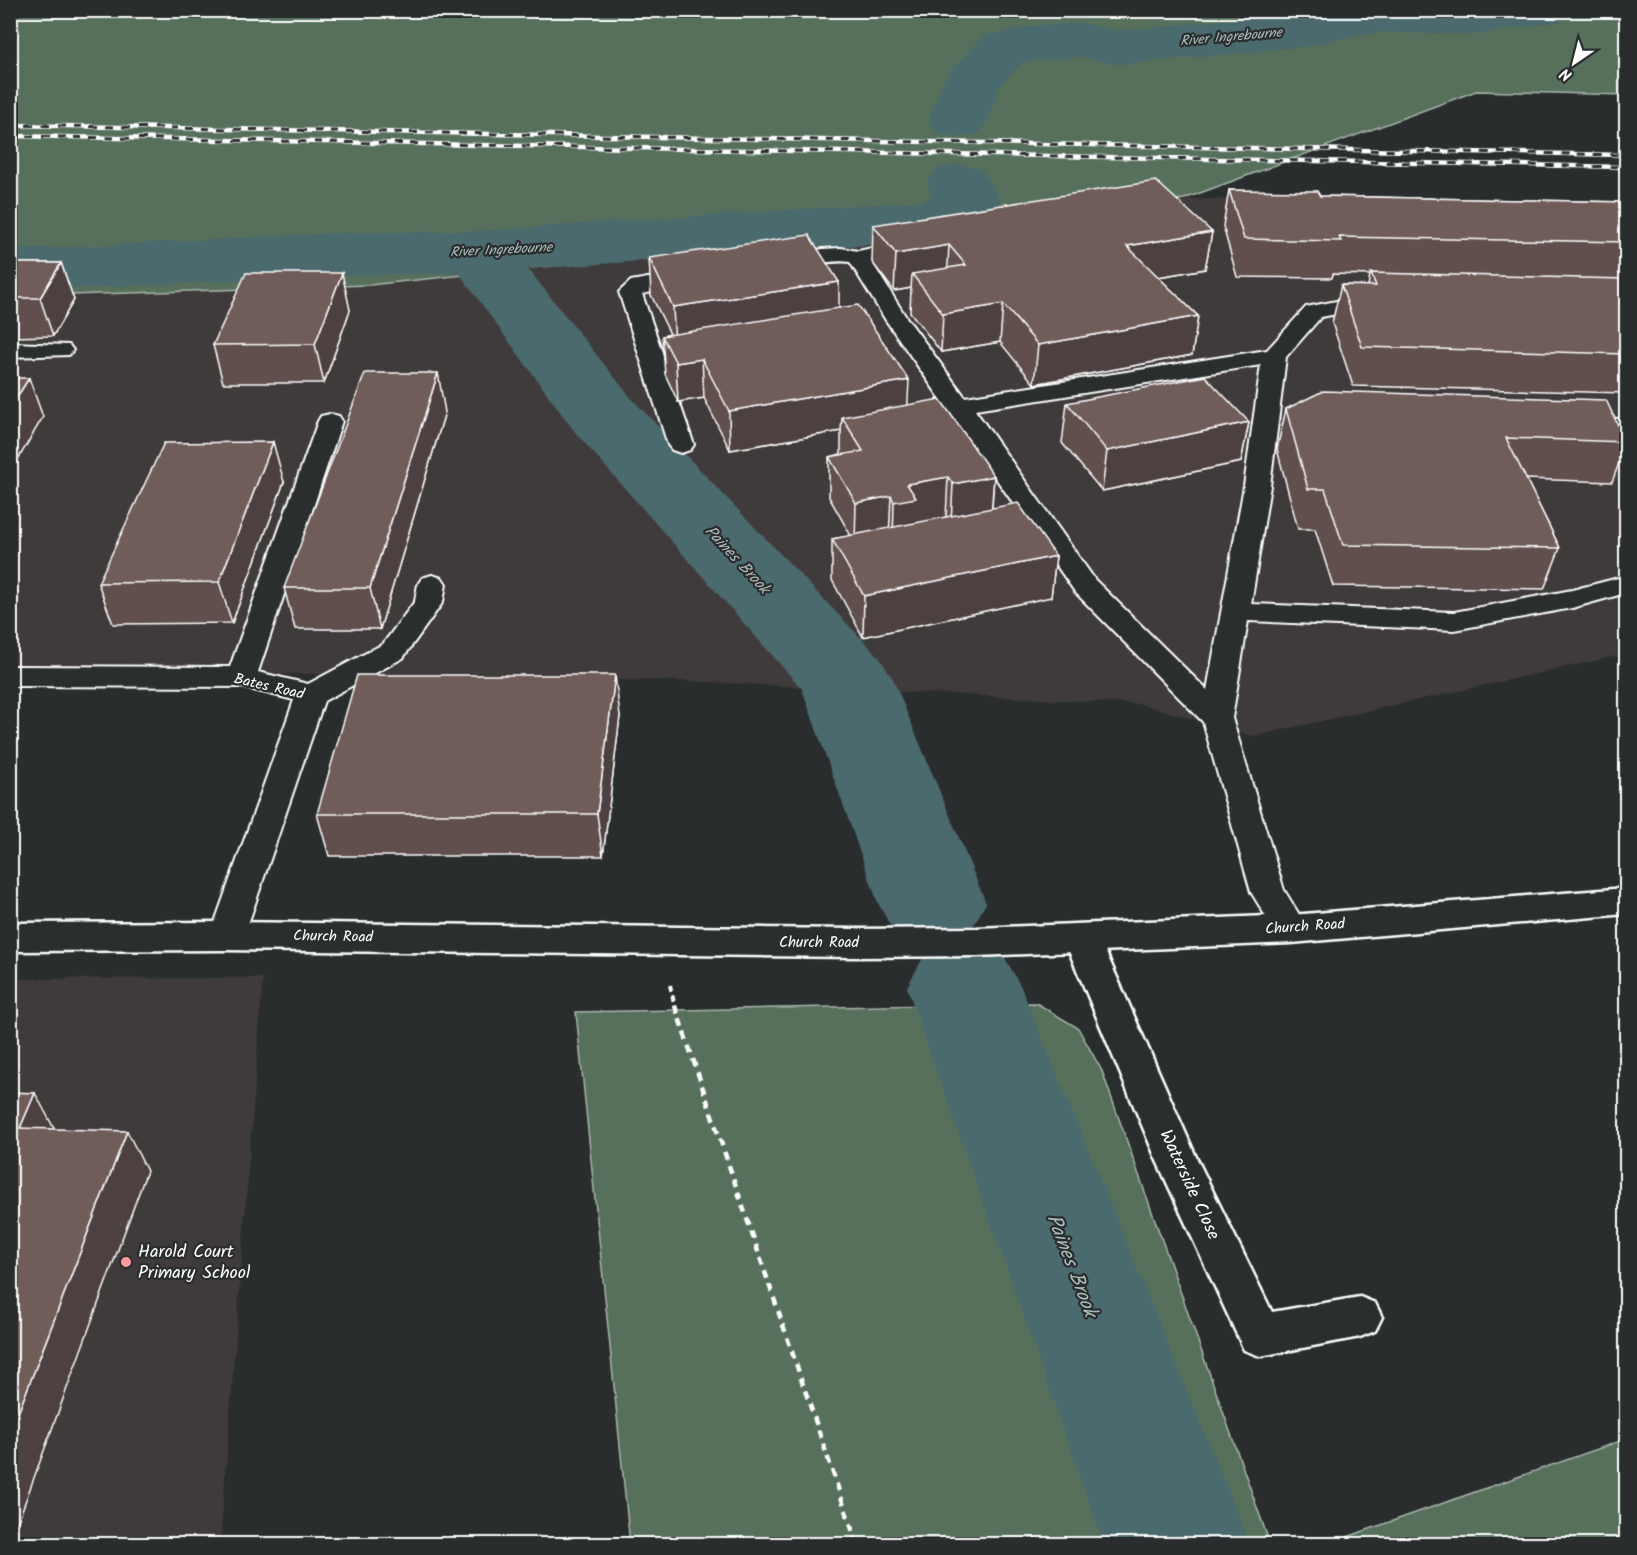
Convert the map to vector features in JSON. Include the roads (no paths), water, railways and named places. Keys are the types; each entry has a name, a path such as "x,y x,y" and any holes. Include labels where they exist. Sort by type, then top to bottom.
{"street":[{"name":"Church Road","path":"10,937 227,936 856,943 977,942 1291,929 1626,901"},
{"name":"Waterside Close","path":"1082,939 1177,1161 1260,1335 1360,1317"}],"lane":[{"path":"761,265 823,255 841,254 858,257 898,249"},
{"path":"858,257 884,321 959,405 1085,586 1216,718"},
{"path":"681,445 630,292 639,286 718,273"},
{"path":"959,405 1049,393 1274,356 1314,312 1369,300 1404,301"},
{"path":"10,350 61,350"},
{"path":"651,360 674,356"},
{"path":"1274,356 1280,419 1235,612 1216,718 1268,892 1291,929"},
{"path":"240,677 330,421"},
{"path":"1555,424 1626,426"},
{"path":"311,695 393,651 429,602 432,584"},
{"path":"1235,612 1454,621 1572,599 1626,585"},
{"name":"Bates Road","path":"10,676 240,677 311,695 227,936"}],"waterway":[{"name":"River Ingrebourne","path":"958,120 972,82 1004,48 1033,43 1081,40 1119,48 1310,30 1350,20 1383,16 1474,19 1544,10"},
{"name":"River Ingrebourne","path":"479,252 940,220 967,200 959,183"},
{"name":"River Ingrebourne","path":"10,271 340,254 479,252"},
{"name":"Paines Brook","path":"479,252 603,415 846,679 932,903"},
{"name":"Paines Brook","path":"964,987 1177,1544"}],"railway":[{"path":"10,125 1626,155"},
{"path":"10,136 1626,167"}],"place":[{"name":"Harold Court Primary School","path":"126,1262"}]}
